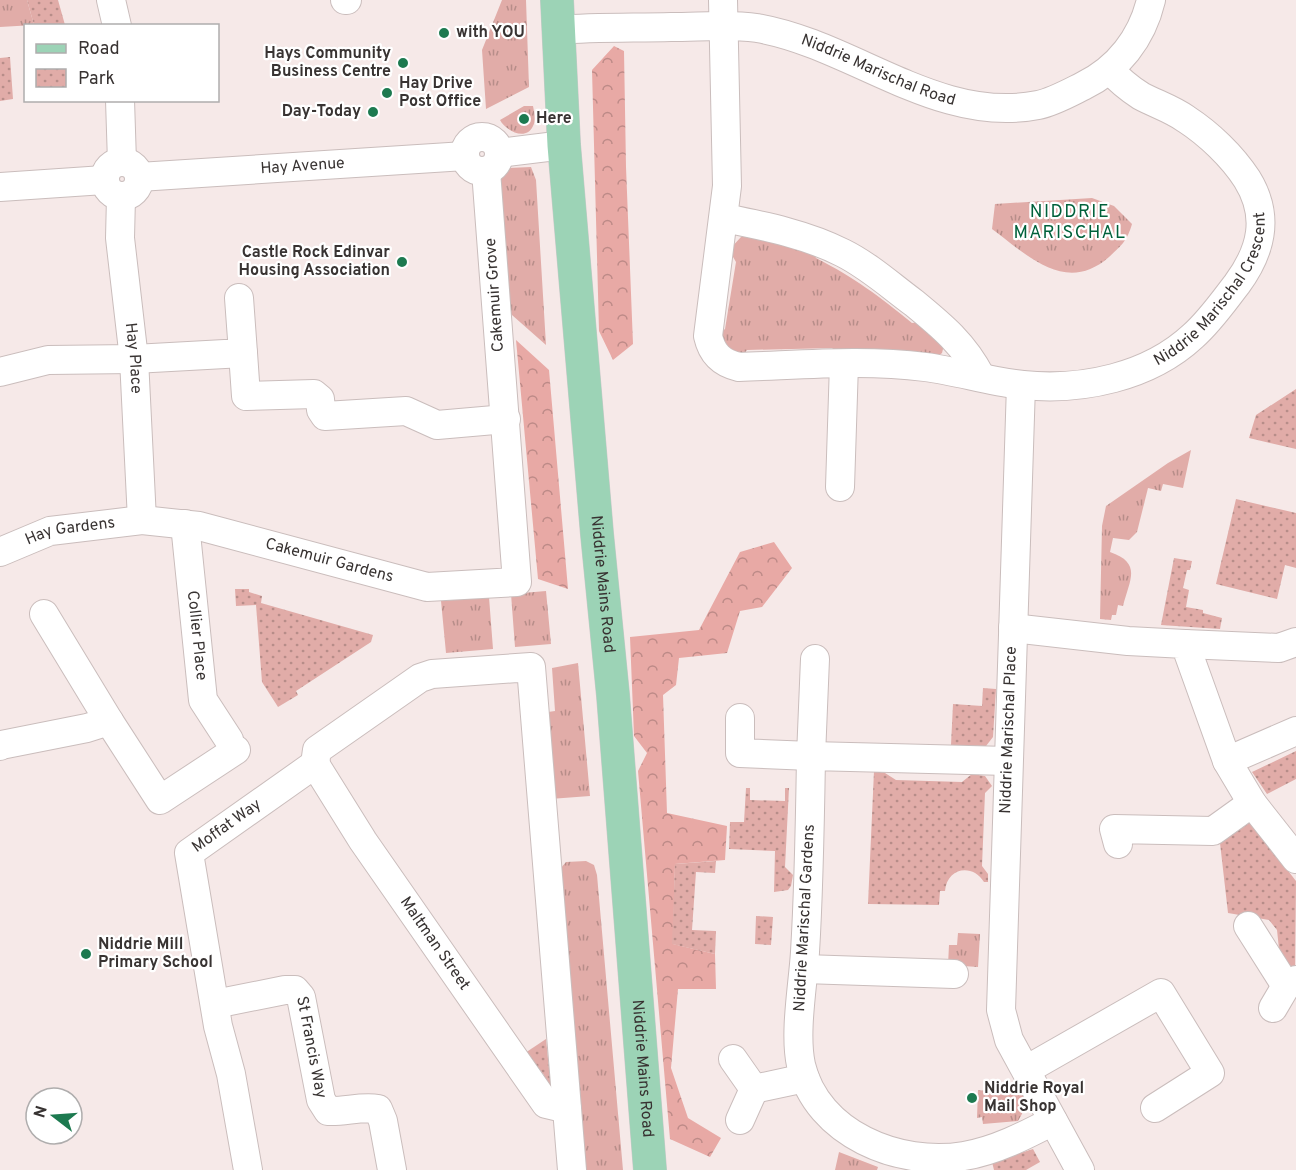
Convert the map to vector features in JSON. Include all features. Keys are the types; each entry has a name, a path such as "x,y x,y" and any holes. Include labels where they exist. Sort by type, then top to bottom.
{"main road":[{"name":"Niddrie Mains Road","path":"558,15 564,145 613,695 650,1170"}],"street":[{"name":"Niddrie Marischal Road","path":"558,15 722,13 756,28 810,43 937,96 986,108 1016,108 1040,105 1068,94 1110,70 1140,30 1151,0"},
{"name":"Niddrie Marischal Crescent","path":"722,13 727,154 724,218 708,326 710,346 715,354 730,365 739,367 884,363 926,367 1021,385 1054,387 1113,380 1147,365 1193,337 1240,280 1255,254 1261,235 1258,198 1232,159 1210,137 1187,119 1141,96 1110,70"},
{"name":"Hay Place","path":"120,102 120,238 134,359 142,520"},
{"name":"Hay Avenue","path":"0,187 483,160 564,145"},
{"name":"Cakemuir Grove","path":"483,160 506,419 517,582"},
{"path":"724,218 817,242 867,267 941,324 971,357 981,377"},
{"path":"239,298 246,396 314,394 320,399 321,410 325,416 406,411 437,425 506,419"},
{"path":"0,372 48,360 134,359 243,352"},
{"path":"839,487 844,364"},
{"name":"Niddrie Marischal Place","path":"1021,385 1001,1010 1009,1040 1080,1170"},
{"name":"Cakemuir Gardens","path":"142,520 185,524 427,587 517,582"},
{"name":"Hay Gardens","path":"0,552 50,531 142,520"},
{"name":"Collier Place","path":"44,614 160,800 232,745 202,700 185,524"},
{"path":"1013,628 1128,641 1185,644 1279,648 1296,642"},
{"path":"1185,644 1227,761 1252,803 1296,859"},
{"name":"Niddrie Marischal Gardens","path":"815,659 807,909 799,1042 799,1053 805,1078 818,1103 844,1129 872,1144 927,1158 965,1156 998,1146 1053,1121"},
{"name":"Moffat Way","path":"248,1170 231,1074 215,1004 189,853 315,764 317,750 420,678 432,674 531,667 567,1109"},
{"path":"740,718 740,753 1008,761"},
{"path":"0,746 87,728 109,721"},
{"path":"1227,761 1296,731"},
{"name":"Maltman Street","path":"315,764 363,841 546,1104 567,1109"},
{"path":"1118,844 1114,829 1214,831 1252,803"},
{"path":"1248,926 1285,991"},
{"path":"804,969 954,974"},
{"name":"St Francis Way","path":"215,1004 295,990 301,997 321,1100 328,1111 339,1112 365,1106 378,1109 383,1122 392,1170"},
{"path":"1026,1070 1161,993 1210,1073 1155,1108"},
{"path":"733,1059 754,1089"},
{"path":"754,1089 805,1078"},
{"path":"740,1120 754,1089"},
{"path":"567,1109 572,1170"}],"green space":[{"path":"0,0 27,0 34,24 0,27"},
{"path":"27,0 58,0 65,24 34,24"},
{"path":"502,0 526,0 529,87 486,109 482,50"},
{"path":"614,46 624,51 633,344 613,360 599,331 592,70"},
{"path":"10,57 13,99 0,101 0,58"},
{"path":"524,106 533,106 534,124 526,133 511,131 500,120"},
{"path":"531,167 536,180 546,345 503,307 496,185 508,168"},
{"path":"1092,198 1114,206 1132,224 1121,246 1093,268 1078,272 1062,272 1048,267 1019,250 992,229 995,204"},
{"path":"752,234 812,248 816,258 866,288 912,323 921,322 944,345 942,353 936,358 840,355 832,348 747,350 740,359 717,335 725,329 736,262 729,250 741,237"},
{"path":"516,340 549,370 568,589 538,579"},
{"path":"1296,389 1296,449 1249,438 1256,415"},
{"path":"1191,450 1183,488 1163,484 1161,491 1148,488 1137,532 1129,540 1113,538 1110,552 1127,561 1131,573 1130,580 1123,606 1118,605 1116,615 1112,615 1111,620 1100,619 1102,526 1106,506"},
{"path":"1236,499 1296,513 1296,568 1285,565 1277,599 1216,584"},
{"path":"774,542 792,568 762,607 740,611 727,653 679,658 676,685 663,695 667,813 727,826 725,860 675,864 673,944 715,954 716,989 678,989 671,1068 688,1118 721,1138 710,1157 670,1139 638,771 647,753 634,736 630,637 699,630 740,552"},
{"path":"1174,558 1192,561 1190,570 1187,570 1183,588 1189,590 1186,607 1203,610 1203,613 1222,618 1220,629 1161,625"},
{"path":"235,589 249,589 249,592 262,596 261,603 373,635 371,642 296,691 298,695 278,707 262,682 256,605 236,606"},
{"path":"546,591 551,644 515,647 511,594"},
{"path":"489,597 493,649 446,653 441,601"},
{"path":"578,663 590,796 550,799 541,713 555,711 552,668"},
{"path":"983,688 996,689 993,737 986,746 951,745 953,704 982,706"},
{"path":"1296,751 1296,779 1267,794 1252,772"},
{"path":"874,771 885,773 896,780 962,782 972,774 985,776 992,786 985,793 982,866 988,874 988,882 984,882 973,872 961,871 950,877 945,891 940,891 939,905 868,904"},
{"path":"746,788 750,788 750,800 785,801 785,788 789,788 785,867 793,875 788,890 774,892 775,851 729,849 730,822 744,822"},
{"path":"1250,822 1296,881 1295,973 1279,949 1277,930 1269,920 1228,913 1220,843"},
{"path":"586,861 594,865 597,875 623,1170 580,1170 560,869 566,862"},
{"path":"716,861 715,873 696,872 692,930 716,931 715,954 672,944 675,864"},
{"path":"756,916 773,917 771,945 755,944"},
{"path":"958,933 980,934 978,967 948,965 949,945 957,945"},
{"path":"546,1039 551,1088 540,1080 544,1075 532,1060 522,1055"},
{"path":"978,1090 1023,1095 1025,1105 1018,1121 983,1124 982,1117 977,1118"},
{"path":"1033,1149 1040,1162 1026,1170 994,1170 992,1162"},
{"path":"839,1152 878,1167 877,1170 835,1170"}],"place":[{"name":"with YOU","path":"444,33"},
{"name":"Hays Community Business Centre","path":"403,63"},
{"name":"Hay Drive Post Office","path":"387,93"},
{"name":"Day-Today","path":"373,112"},
{"name":"Here","path":"524,119"},
{"name":"Castle Rock Edinvar Housing Association","path":"402,262"},
{"name":"Niddrie Mill Primary School","path":"86,954"},
{"name":"Niddrie Royal Mail Shop","path":"972,1098"}],"district":[{"name":"NIDDRIE MARISCHAL","path":"1070,222"}]}
